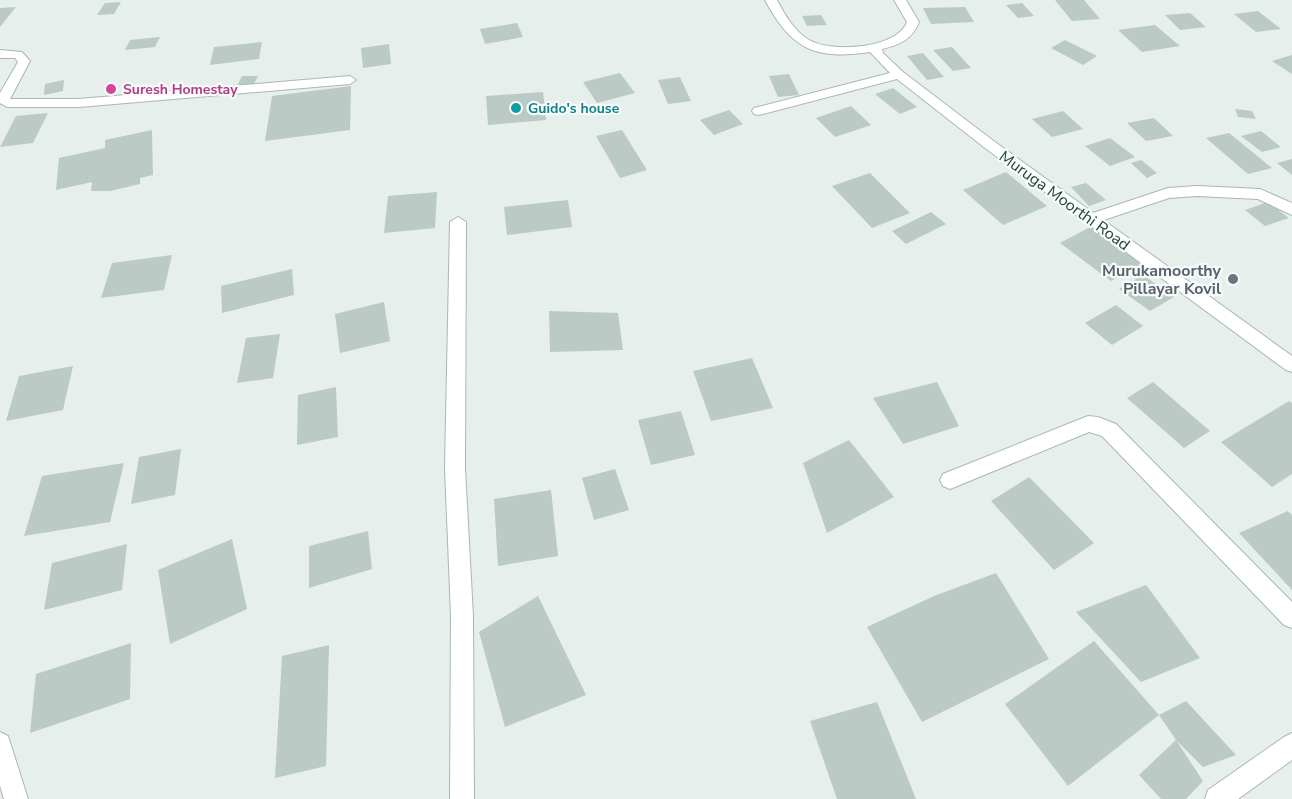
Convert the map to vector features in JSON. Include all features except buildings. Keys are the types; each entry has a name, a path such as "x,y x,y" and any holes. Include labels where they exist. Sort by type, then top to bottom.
{"street":[{"path":"771,0 785,25 810,45 837,50 875,48 890,44 908,33 914,21 900,0"},
{"name":"Muruga Moorthi Road","path":"875,48 877,54 899,75 990,145 1292,365"},
{"path":"0,54 18,55 24,62 3,99 7,103 79,103 351,80"},
{"path":"759,111 899,75"},
{"path":"1092,219 1168,193 1197,191 1260,194 1292,210"},
{"path":"458,222 455,468 462,616 462,799"},
{"path":"950,480 1088,424 1098,425 1109,430 1292,617"},
{"path":"0,744 16,799"},
{"path":"1217,799 1292,745"}],"place":[{"name":"Suresh Homestay","path":"111,89"},
{"name":"Guido's house","path":"516,108"},
{"name":"Murukamoorthy Pillayar Kovil","path":"1233,279"}]}
